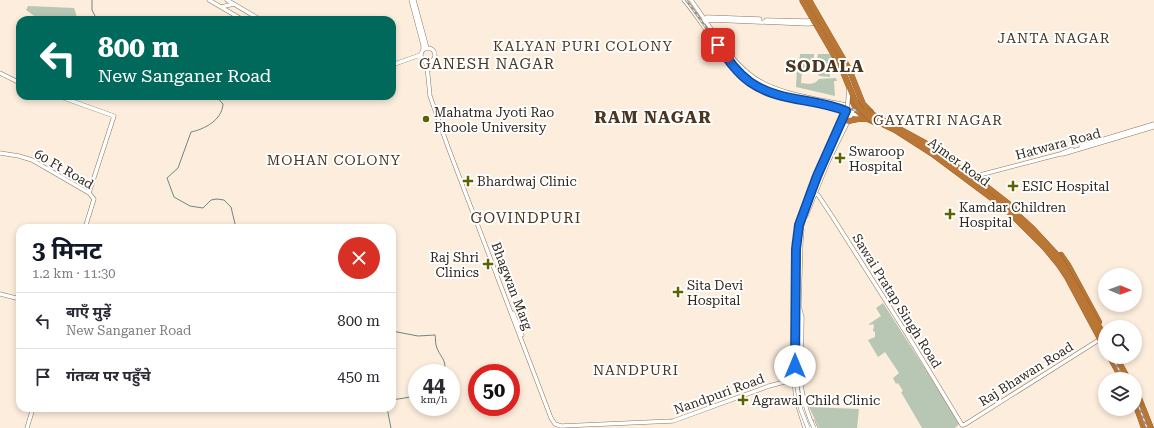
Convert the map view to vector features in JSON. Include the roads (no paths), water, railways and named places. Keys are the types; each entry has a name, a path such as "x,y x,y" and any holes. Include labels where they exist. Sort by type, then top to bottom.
{"highway":[{"name":"Ajmer Road","path":"799,0 842,72 853,108 865,118 912,141 1003,208 1051,255 1067,280 1098,338"},
{"path":"802,0 841,67 858,107 866,115 911,140 970,181 1003,207 1045,248 1067,277 1098,336"},
{"name":"Ajmer Road","path":"807,0 820,19 849,69 861,99 869,111 925,141 973,176 1022,216 1060,254 1098,320"},
{"path":"807,0 845,69 860,104 864,109 868,113 925,143 998,198 1020,217 1044,240 1062,262 1098,324"},
{"path":"848,121 865,118"},
{"path":"1142,407 1150,428"},
{"path":"1142,409 1150,428"},
{"path":"1138,416 1143,428"},
{"path":"1139,416 1143,428"}],"street":[{"path":"209,0 237,16"},
{"path":"227,0 254,16"},
{"path":"411,0 423,50"},
{"path":"414,0 427,48"},
{"path":"684,0 738,71 750,82 774,94 846,111 853,108"},
{"path":"691,0 741,67 762,83 780,90 853,108"},
{"path":"221,7 234,4"},
{"path":"701,22 706,20 812,22 820,19"},
{"path":"396,63 420,54 427,48 433,50 435,57 431,62 426,63 422,60 420,54"},
{"name":"Bhagwan Marg","path":"431,62 432,96 555,424"},
{"name":"Bhagwan Marg","path":"426,63 430,96 448,147 551,418 555,424"},
{"path":"0,72 16,81"},
{"path":"806,428 798,400 796,381 796,311 799,237 806,210 847,112 849,87"},
{"path":"814,428 808,416 799,377 799,306 802,233 813,192 853,108 861,99"},
{"path":"69,100 114,116 89,193"},
{"path":"814,428 802,406 799,392 796,249 799,225 846,111 853,108"},
{"name":"Hatwara Road","path":"973,176 1063,154 1154,125"},
{"name":"60 Ft Road","path":"0,153 32,160 89,193 94,198 86,224"},
{"path":"968,181 973,176"},
{"name":"Sawai Pratap Singh Road","path":"813,192 818,195 832,216 963,426"},
{"path":"0,294 16,298"},
{"path":"799,306 802,317 796,400 806,428"},
{"name":"Raj Bhawan Road","path":"963,426 1098,341"},
{"path":"798,379 814,428"},
{"name":"Nandpuri Road","path":"555,424 561,426 673,421 769,386 798,379"},
{"path":"27,428 33,412"}],"waterway":[{"path":"92,0 92,10 95,16"},
{"path":"220,100 223,104 220,115 212,123 202,129 191,132 178,168 167,178 174,197 190,206 203,208 211,200 224,200 231,207 235,224"},
{"path":"396,332 418,336 435,335 437,349 445,364"},
{"path":"396,399 408,397"},
{"path":"388,412 391,428"}],"railway":[{"path":"686,0 734,64 758,84 772,91 830,104 864,113 876,118 933,152 981,188 1021,221 1055,258 1075,290 1098,332"},
{"path":"1116,364 1120,372"},
{"path":"1142,415 1147,428"}],"place":[{"name":"Mahatma Jyoti Rao Phoole University","path":"426,119"},
{"name":"Swaroop Hospital","path":"840,158"},
{"name":"Bhardwaj Clinic","path":"468,181"},
{"name":"ESIC Hospital","path":"1013,186"},
{"name":"Kamdar Children Hospital","path":"950,214"},
{"name":"Raj Shri Clinics","path":"488,264"},
{"name":"Sita Devi Hospital","path":"678,292"},
{"name":"Agrawal Child Clinic","path":"743,400"}],"district":[{"name":"JANTA NAGAR","path":"1054,38"},
{"name":"KALYAN PURI COLONY","path":"583,46"},
{"name":"GANESH NAGAR","path":"487,64"},
{"name":"SODALA","path":"825,66"},
{"name":"RAM NAGAR","path":"653,117"},
{"name":"GAYATRI NAGAR","path":"938,120"},
{"name":"MOHAN COLONY","path":"334,160"},
{"name":"GOVINDPURI","path":"526,218"},
{"name":"NANDPURI","path":"636,370"}]}
